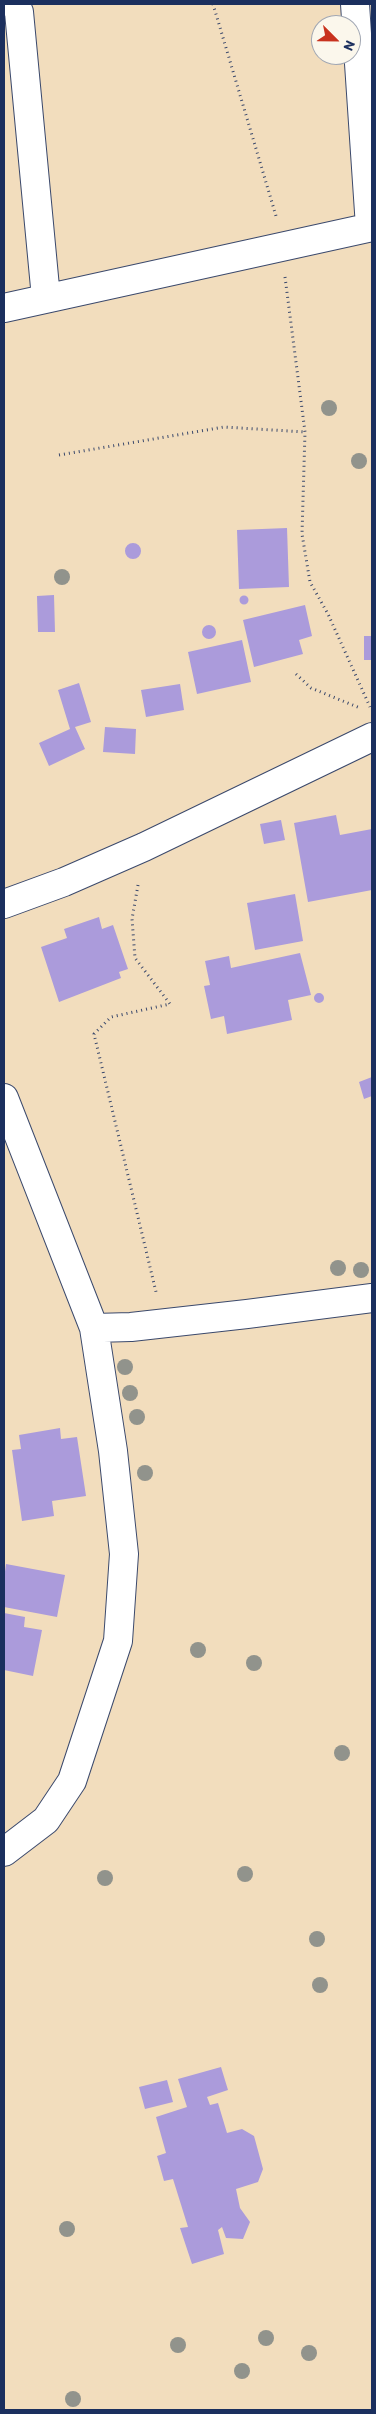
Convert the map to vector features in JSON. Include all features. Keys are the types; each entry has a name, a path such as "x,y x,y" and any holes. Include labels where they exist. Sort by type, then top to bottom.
{"street":[{"path":"15,4 19,12 46,298"},
{"path":"4,308 371,227 356,4"},
{"path":"4,904 64,882 144,847 372,737"},
{"path":"4,1098 94,1328 113,1451 124,1554 118,1641 72,1781 46,1820 4,1852"},
{"path":"94,1328 131,1327 372,1298"}],"path":[{"path":"213,4 275,211 305,432 302,534 310,582 328,614 372,713"},
{"path":"59,455 224,427 305,432"},
{"path":"296,674 311,688 372,713"},
{"path":"144,847 132,920 135,958 170,1004 112,1018 94,1034 155,1290 175,1321"}],"building":[{"path":"287,528 289,587 239,589 237,530"},
{"path":"130,543 136,543 141,548 139,557 130,559 125,554 125,548"},
{"path":"54,595 55,632 38,632 37,596"},
{"path":"244,595 249,600 244,605 239,600"},
{"path":"305,605 312,636 299,640 303,654 254,667 243,620"},
{"path":"209,625 214,627 216,632 214,637 209,639 204,637 202,632 204,627"},
{"path":"364,636 372,636 372,660 364,660"},
{"path":"242,640 251,682 197,694 188,652"},
{"path":"79,683 91,722 75,727 85,749 49,766 39,743 70,729 58,690"},
{"path":"180,684 184,710 146,717 141,690"},
{"path":"105,727 136,729 135,754 103,752"},
{"path":"336,815 340,835 372,829 372,890 308,902 294,823"},
{"path":"281,820 285,840 264,844 260,824"},
{"path":"295,894 303,941 255,950 247,903"},
{"path":"99,917 102,929 113,925 128,969 119,972 121,978 59,1002 41,947 67,938 64,929"},
{"path":"300,953 311,995 288,1000 292,1020 227,1034 224,1016 211,1019 204,986 210,985 205,961 229,956 231,968"},
{"path":"317,993 321,993 324,998 323,1002 317,1003 314,1000 314,996"},
{"path":"372,1077 372,1096 364,1099 359,1082"},
{"path":"60,1428 61,1439 77,1437 86,1496 52,1501 54,1516 22,1521 12,1450 21,1449 19,1435"},
{"path":"6,1564 65,1575 57,1617 4,1607"},
{"path":"4,1613 25,1617 24,1627 42,1630 33,1676 4,1670"},
{"path":"221,2067 228,2090 207,2097 210,2105 218,2103 227,2133 242,2129 254,2136 263,2169 258,2182 236,2189 240,2208 250,2222 243,2239 226,2238 222,2227 218,2230 224,2254 192,2264 180,2228 188,2227 173,2179 164,2181 157,2156 166,2153 156,2117 187,2107 178,2079"},
{"path":"167,2080 173,2102 145,2109 139,2087"}]}
